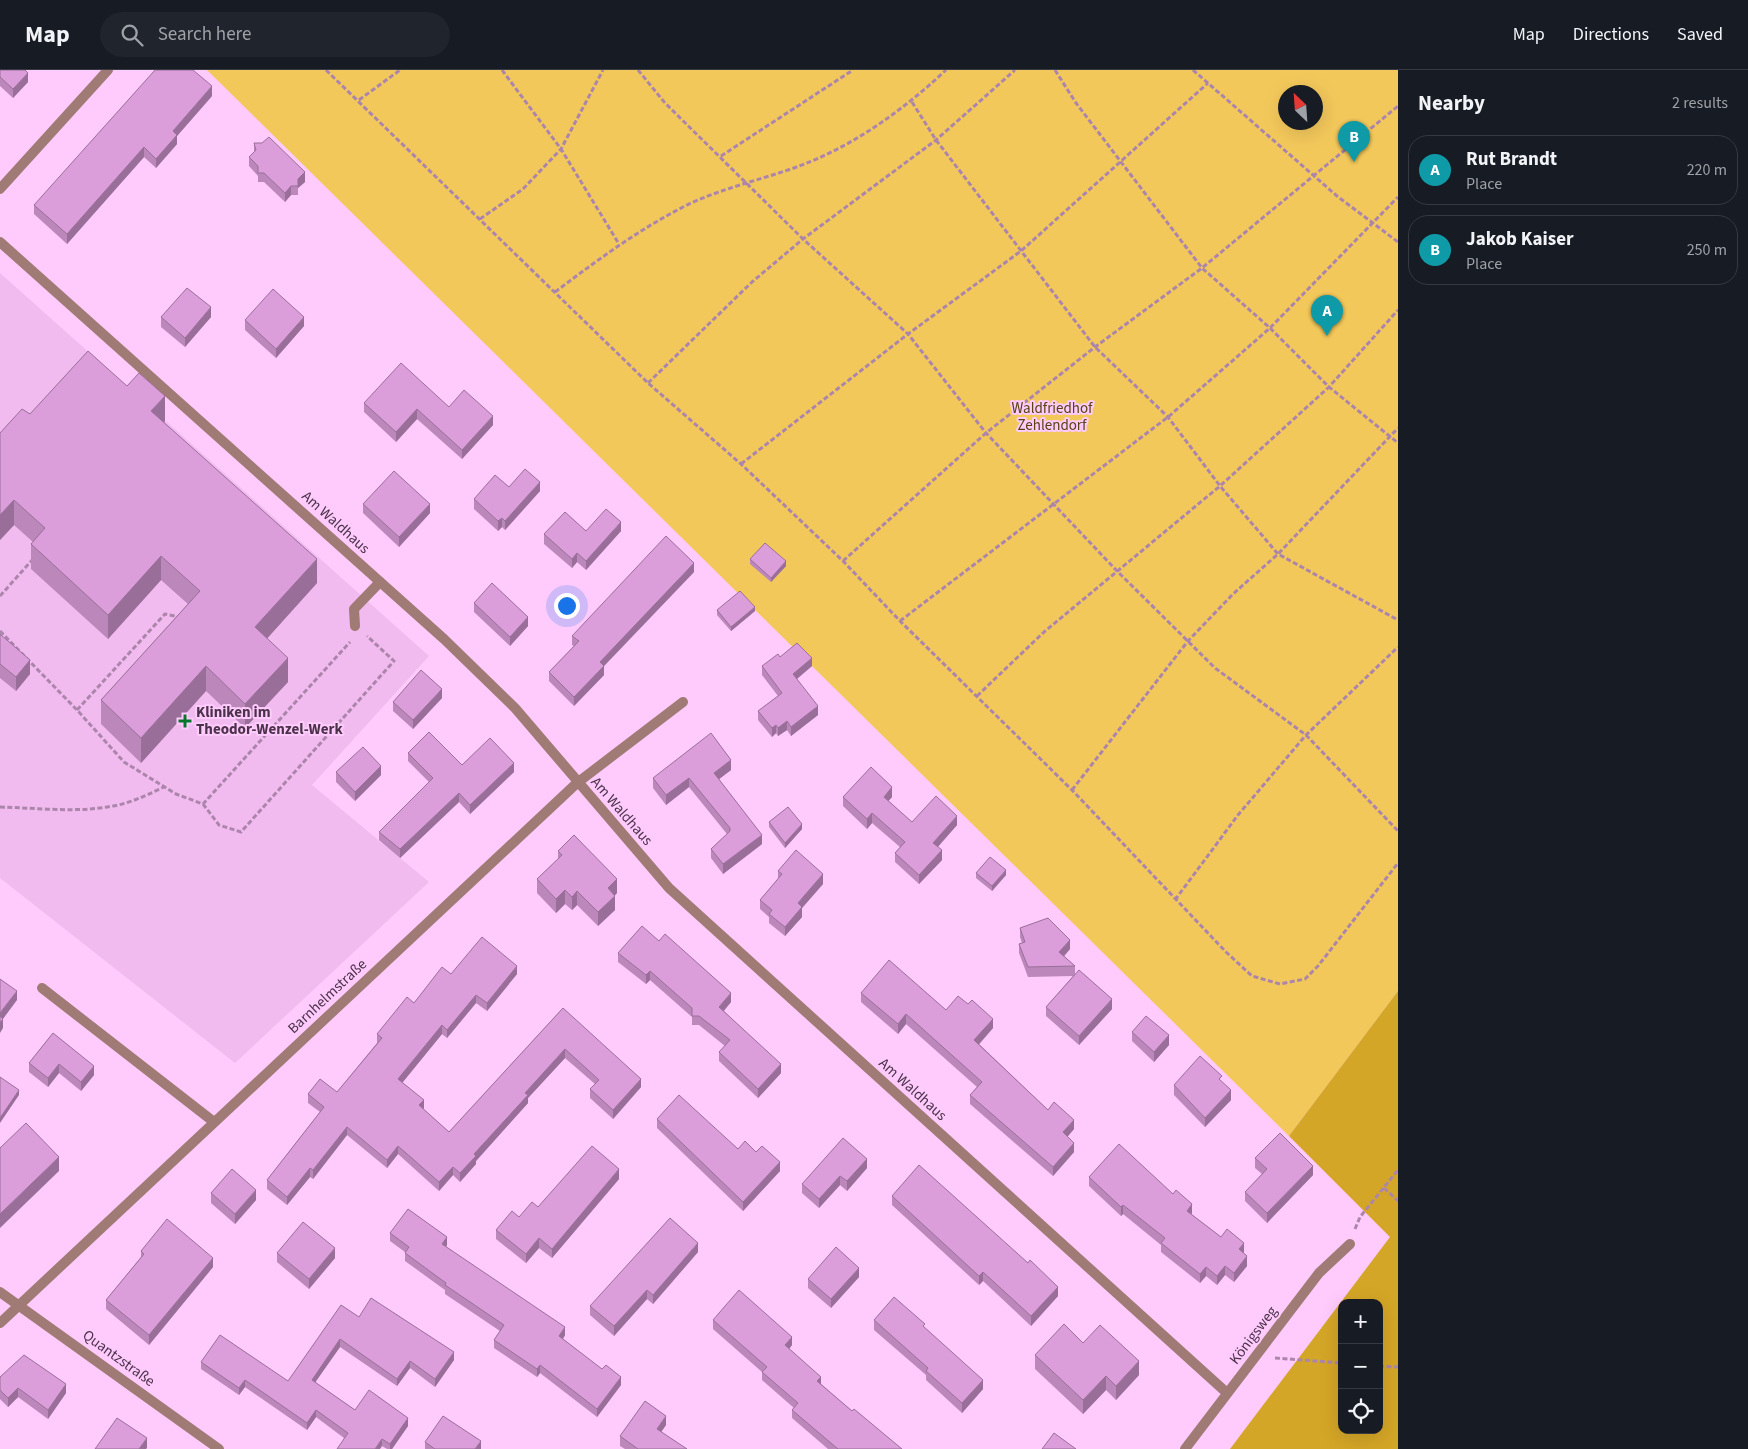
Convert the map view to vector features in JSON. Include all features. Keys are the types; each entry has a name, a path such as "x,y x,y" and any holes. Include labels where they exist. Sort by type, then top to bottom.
{"street":[{"path":"0,189 108,70"},
{"name":"Am Waldhaus","path":"0,242 444,639 515,708 577,783 669,888 1227,1393"},
{"path":"358,628 354,610 380,582"},
{"name":"Barnhelmstraße","path":"0,1323 577,783 683,702"},
{"path":"42,988 214,1122"},
{"name":"Königsweg","path":"1184,1449 1318,1273 1350,1244"},
{"name":"Quantzstraße","path":"0,1292 220,1449"}],"path":[{"path":"326,70 648,383 741,464 843,561 900,622 1072,790 1175,900 1252,976 1280,984 1305,979 1318,966 1398,863"},
{"path":"359,100 400,70"},
{"path":"502,70 561,150 619,244"},
{"path":"480,219 523,189 561,150 603,70"},
{"path":"638,70 665,102 803,239 908,334 986,433 1117,571 1215,668 1306,735 1398,831"},
{"path":"721,156 853,70"},
{"path":"555,292 619,244 692,203 746,182 788,170 841,148 912,102 946,70"},
{"path":"648,383 752,282 803,239 936,140 1015,70"},
{"path":"1055,70 1076,103 1202,268 1270,328 1329,387 1398,443"},
{"path":"1193,70 1337,196 1398,242"},
{"path":"741,464 908,334 1020,250 1208,83"},
{"path":"912,102 936,140 1095,347 1168,417 1220,486 1278,554 1398,620"},
{"path":"843,561 986,433 1095,347 1202,268 1398,106"},
{"path":"900,622 1168,417 1270,328 1398,197"},
{"path":"977,696 1044,632 1220,486 1329,387 1398,310"},
{"path":"1072,790 1188,641 1233,594 1278,554 1398,428"},
{"path":"0,596 38,553"},
{"path":"78,710 165,614 186,618"},
{"path":"0,631 78,710 124,762 176,794 203,804 219,825 241,832 394,661 358,628 203,804"},
{"path":"1175,900 1238,816 1306,735 1398,647"},
{"path":"0,807 85,808 113,806 139,799 164,787"},
{"path":"1356,1226 1360,1218 1398,1170"},
{"path":"1384,1188 1398,1201"},
{"path":"1256,1356 1338,1363"},
{"path":"1383,1366 1398,1367"}],"shaded area":[{"name":"Kliniken im Theodor-Wenzel-Werk","path":"0,273 429,656 312,785 429,882 235,1063 0,878"},
{"path":"1398,991 1398,1449 1230,1449 1338,1306 1338,1434 1383,1434 1383,1299 1343,1299 1390,1237 1289,1136"}],"green space":[{"name":"Waldfriedhof Zehlendorf","path":"207,70 1398,70 1398,991 1289,1136"}],"building":[{"path":"0,70 25,70 28,73 13,89 0,77"},
{"path":"155,70 193,70 212,86 173,131 177,135 156,159 144,147 67,234 34,205"},
{"path":"269,137 305,172 298,179 298,186 291,186 285,193 264,173 258,173 258,166 249,157 256,150 254,143 262,143"},
{"path":"187,288 211,307 185,338 161,317"},
{"path":"273,289 304,317 276,349 245,320"},
{"path":"88,351 127,386 139,373 165,396 151,411 317,559 255,627 288,658 245,704 206,666 141,738 101,700 200,591 161,556 108,615 31,544 45,528 14,500 0,515 0,433 22,409 30,414"},
{"path":"401,363 449,407 464,390 493,416 462,450 417,409 396,432 364,403"},
{"path":"525,469 540,482 505,521 502,518 498,521 474,499 495,475 509,487"},
{"path":"394,471 430,504 399,537 363,504"},
{"path":"606,509 621,522 586,561 577,553 572,559 544,534 565,512 586,531"},
{"path":"666,536 694,563 600,662 604,666 574,697 549,672 579,641 572,636"},
{"path":"765,543 786,561 771,578 750,559"},
{"path":"492,583 528,617 510,637 474,603"},
{"path":"740,591 755,607 731,627 717,610"},
{"path":"0,634 30,660 16,677 0,664"},
{"path":"797,643 812,658 793,674 818,706 791,727 787,721 778,728 776,725 772,728 758,711 782,693 762,666 778,654 780,657"},
{"path":"421,670 442,689 413,720 393,702"},
{"path":"429,732 462,765 490,738 514,763 470,805 459,793 400,849 379,832 433,778 408,753"},
{"path":"711,733 731,760 714,773 762,835 723,864 711,849 730,831 730,828 689,778 666,795 653,778"},
{"path":"363,747 381,766 355,792 336,772"},
{"path":"871,767 892,787 884,797 912,822 936,796 957,816 933,843 942,850 919,875 895,853 905,842 872,813 867,819 843,797"},
{"path":"788,807 802,824 785,843 769,822"},
{"path":"574,835 617,879 608,888 615,896 598,912 577,891 572,897 565,890 556,899 537,879 562,855 558,851"},
{"path":"796,850 823,874 798,903 802,907 785,927 769,914 772,910 760,900 782,874 778,871"},
{"path":"990,857 1006,870 992,886 976,873"},
{"path":"1048,918 1070,940 1059,952 1075,966 1028,967 1019,944 1025,942 1020,928"},
{"path":"642,926 659,941 665,934 731,993 719,1007 781,1064 758,1089 719,1052 730,1040 699,1016 692,1016 692,1008 650,971 646,975 618,953"},
{"path":"482,937 517,966 487,1003 476,995 447,1030 442,1025 398,1079 424,1100 419,1105 449,1132 563,1008 641,1079 613,1110 590,1089 599,1080 565,1049 525,1093 528,1095 474,1154 476,1156 460,1173 453,1167 439,1182 398,1146 387,1160 347,1127 313,1170 310,1168 287,1197 267,1180 324,1107 308,1094 320,1079 337,1092 382,1038 377,1034 407,997 414,1003 442,967 451,974"},
{"path":"889,960 946,1010 958,996 968,1004 972,1000 993,1019 974,1040 1048,1110 1054,1102 1074,1120 1063,1132 1074,1143 1053,1167 970,1095 982,1082 906,1014 898,1024 861,993"},
{"path":"1079,970 1112,999 1079,1036 1046,1007"},
{"path":"0,979 17,991 0,1013"},
{"path":"1146,1016 1169,1035 1154,1052 1132,1032"},
{"path":"53,1033 94,1066 81,1082 59,1064 48,1078 29,1063"},
{"path":"1200,1056 1222,1076 1219,1079 1231,1090 1205,1118 1174,1085"},
{"path":"0,1077 19,1090 0,1118"},
{"path":"679,1095 738,1149 745,1141 756,1152 762,1146 780,1162 743,1202 657,1119"},
{"path":"26,1123 59,1157 0,1214 0,1148"},
{"path":"1280,1133 1313,1166 1267,1213 1245,1192 1267,1169 1255,1158"},
{"path":"843,1138 867,1159 847,1181 840,1176 819,1199 802,1184"},
{"path":"1119,1144 1173,1194 1176,1190 1192,1204 1187,1211 1221,1237 1227,1229 1244,1243 1239,1249 1247,1256 1234,1273 1225,1266 1217,1276 1206,1267 1200,1274 1161,1243 1165,1238 1123,1205 1121,1207 1089,1177"},
{"path":"592,1146 619,1169 552,1249 539,1238 526,1254 496,1230 512,1211 519,1217 532,1202 538,1207"},
{"path":"919,1165 1028,1263 1030,1260 1058,1287 1031,1316 983,1272 979,1276 892,1196"},
{"path":"232,1169 256,1190 235,1214 211,1193"},
{"path":"408,1209 447,1237 442,1244 565,1327 559,1336 602,1369 606,1365 621,1377 597,1409 540,1365 537,1369 494,1340 504,1325 445,1285 446,1283 405,1253 409,1247 390,1233"},
{"path":"670,1218 698,1243 653,1295 647,1290 614,1326 590,1306"},
{"path":"167,1219 213,1258 149,1335 106,1300 144,1254 141,1251"},
{"path":"303,1222 335,1248 309,1279 277,1253"},
{"path":"836,1247 859,1268 831,1299 808,1279"},
{"path":"739,1290 792,1337 785,1345 821,1377 817,1381 852,1411 854,1409 902,1449 838,1449 792,1410 798,1403 762,1372 767,1367 713,1320"},
{"path":"894,1297 983,1380 962,1403 926,1371 928,1368 874,1320"},
{"path":"371,1298 454,1352 435,1379 410,1361 397,1379 340,1339 312,1380 355,1410 369,1390 408,1418 390,1444 382,1439 375,1449 337,1449 348,1433 316,1410 307,1423 245,1380 239,1388 201,1362 220,1335 288,1381 341,1305 359,1317"},
{"path":"1064,1324 1083,1343 1100,1325 1139,1361 1116,1386 1106,1376 1083,1400 1035,1355"},
{"path":"24,1355 66,1384 48,1410 18,1388 8,1398 0,1390 0,1377"},
{"path":"645,1401 666,1416 657,1429 687,1449 638,1449 620,1436"},
{"path":"443,1416 481,1441 475,1449 435,1449 425,1442"},
{"path":"117,1418 147,1438 139,1449 95,1449"},
{"path":"1054,1433 1076,1449 1042,1449"}],"place":[{"name":"Jakob Kaiser","path":"1354,162"},
{"name":"Rut Brandt","path":"1327,336"},
{"name":"Kliniken im Theodor-Wenzel-Werk","path":"185,721"}]}
